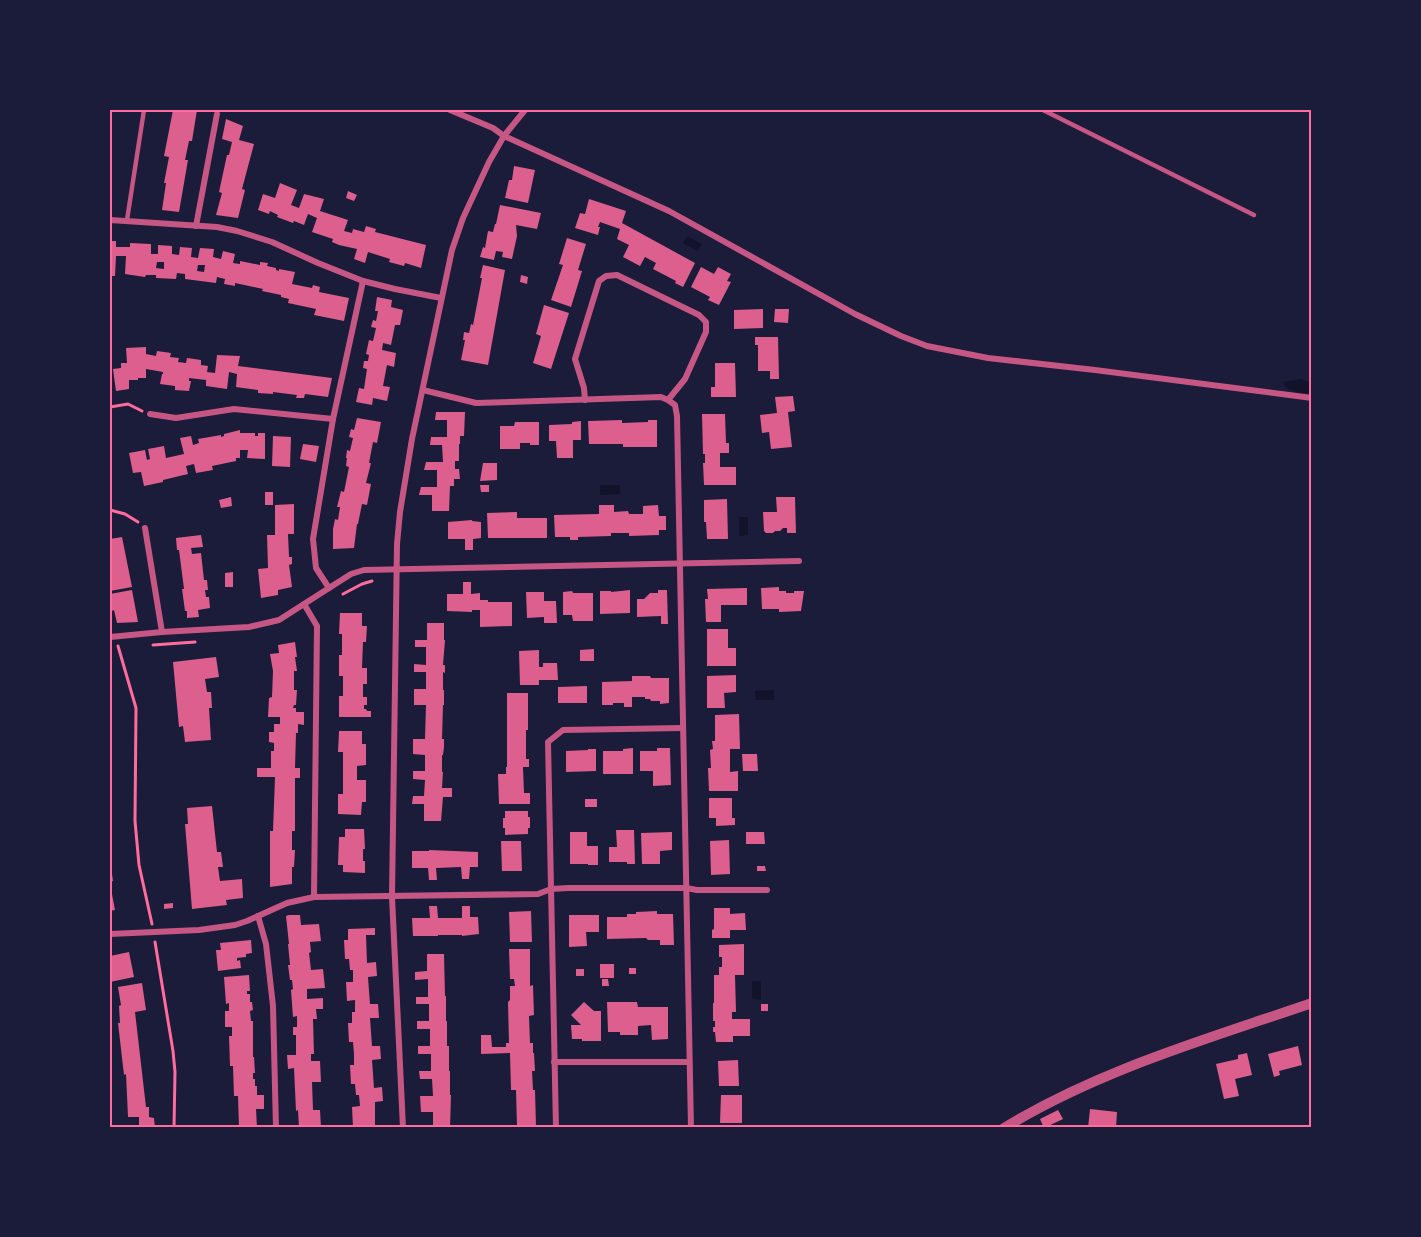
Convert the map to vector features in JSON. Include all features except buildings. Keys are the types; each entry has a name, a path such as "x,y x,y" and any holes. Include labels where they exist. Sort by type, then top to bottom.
{"street":[{"path":"450,110 494,128 504,136 669,211 855,314 927,346 988,358 1311,398"},
{"path":"403,1128 392,897 396,569 400,512 412,439 452,250 463,218 489,162 504,136 525,110"},
{"path":"196,226 217,114"},
{"path":"110,219 217,227 255,236 363,280 394,290 441,298"},
{"path":"585,400 584,388 575,359 599,281 606,276 617,275 699,315 706,322 706,332 685,379 668,400"},
{"path":"329,588 316,568 314,539 333,419 363,280"},
{"path":"423,390 476,403 661,397 675,405 691,1128"},
{"path":"150,414 176,418 234,409 333,419"},
{"path":"145,528 162,632"},
{"path":"113,637 249,627 279,620 351,574 364,570 799,561"},
{"path":"304,604 317,626 314,897"},
{"path":"556,1128 549,742 563,729 683,728"},
{"path":"110,934 199,930 235,925 287,903 314,897 538,894 551,889 767,890"},
{"path":"258,916 266,944 273,1006 276,1128"},
{"path":"1004,1128 1026,1114 1130,1066 1311,1004"},
{"path":"554,1062 689,1062"}],"lane":[{"path":"127,220 144,110"},
{"path":"1043,110 1254,215"}],"path":[{"path":"110,407 128,404 150,414"},
{"path":"110,510 125,514 145,528"},
{"path":"113,637 136,708 135,820 139,865 154,932 173,1051 174,1128"}],"shaded area":[{"path":"687,236 702,244 698,251 683,243"},
{"path":"1301,379 1311,383 1311,392 1301,393 1286,388 1283,382"},
{"path":"600,485 620,485 620,494 600,495"},
{"path":"739,517 748,517 748,535 739,536"},
{"path":"774,690 774,700 756,700 755,691"},
{"path":"752,981 761,981 761,1000 752,999"}]}
